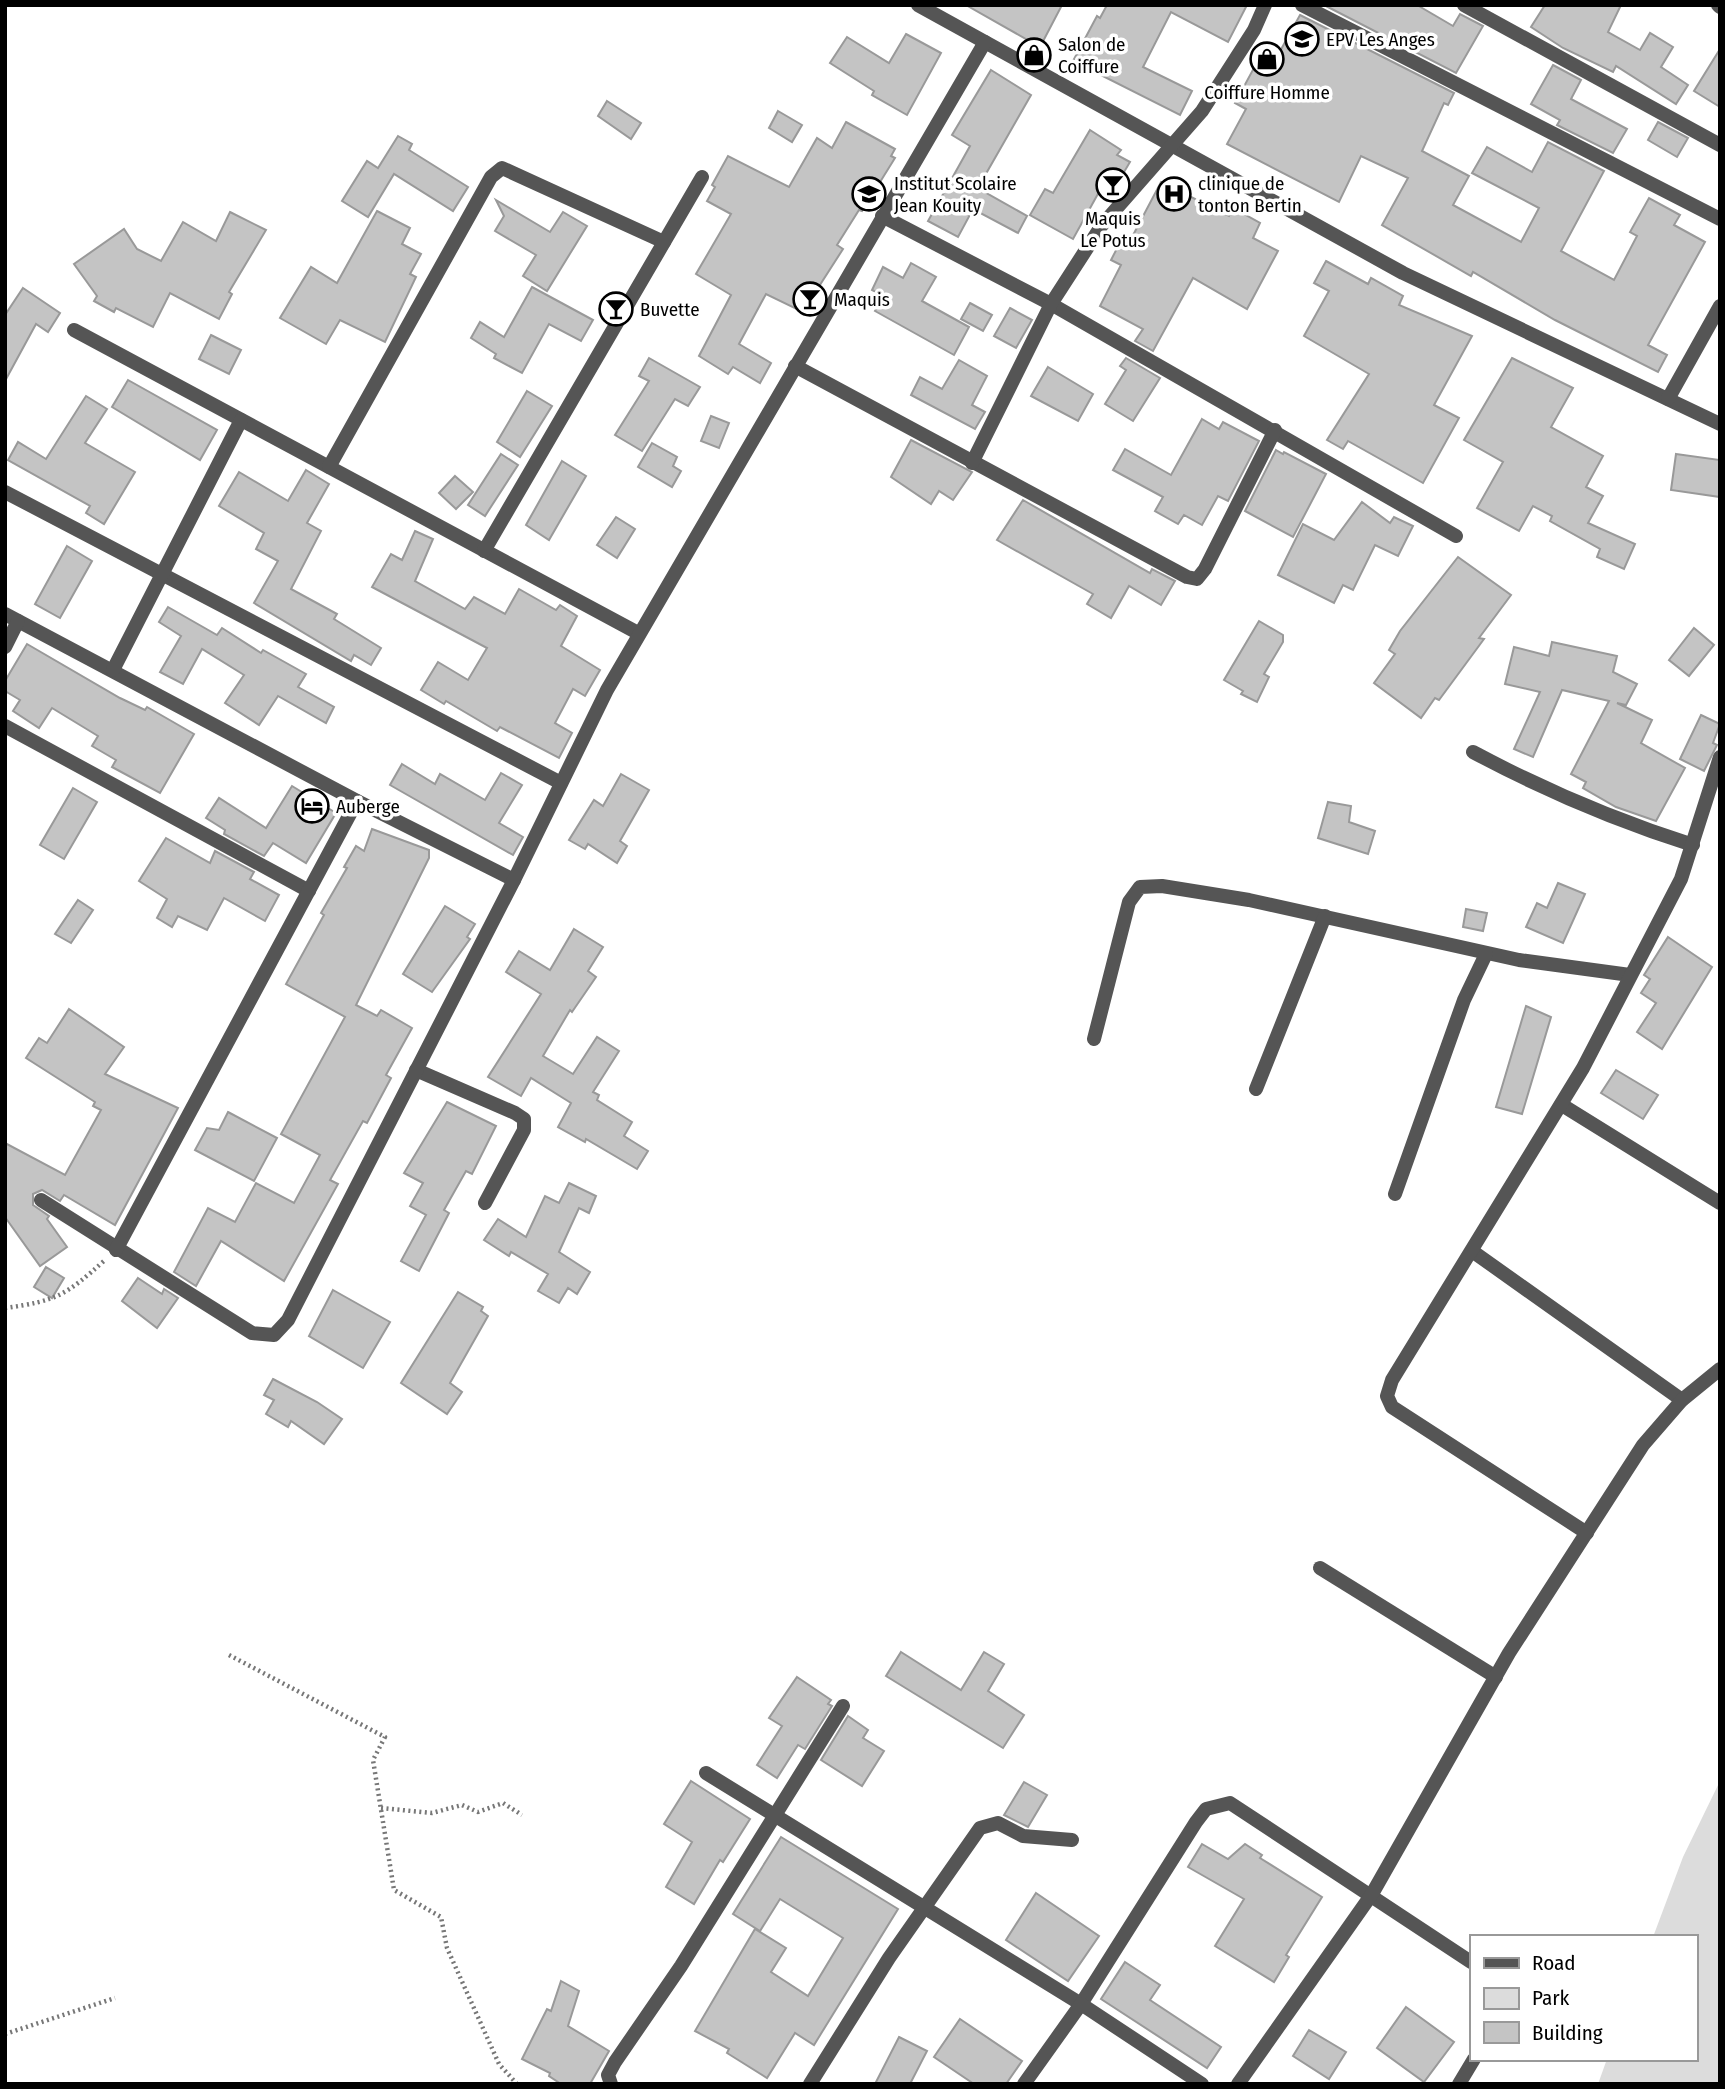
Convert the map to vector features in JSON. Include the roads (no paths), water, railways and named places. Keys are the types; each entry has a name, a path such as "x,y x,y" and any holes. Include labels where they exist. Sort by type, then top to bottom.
{"street":[{"path":"918,5 1403,273 1720,424"},
{"path":"972,463 1051,304 1102,225 1127,194 1174,147 1225,76 1265,5"},
{"path":"1302,5 1720,219"},
{"path":"1464,5 1720,145"},
{"path":"41,1200 116,1250 253,1334 274,1335 288,1320 638,633 985,42"},
{"path":"329,467 491,177 502,168 664,242"},
{"path":"484,551 702,177"},
{"path":"882,216 1051,304 1456,536"},
{"path":"1668,399 1720,306"},
{"path":"74,330 638,633"},
{"path":"794,366 1187,577 1197,579 1275,430"},
{"path":"113,670 241,420"},
{"path":"5,492 561,783"},
{"path":"5,647 12,618 357,801 514,880"},
{"path":"5,726 309,891"},
{"path":"1473,752 1537,787 1619,822 1693,845"},
{"path":"1587,1533 1392,1407 1387,1396 1392,1380 1562,1105 1681,879 1720,757"},
{"path":"116,1250 357,801"},
{"path":"1094,1039 1129,902 1140,887 1162,886 1325,916 1486,954 1630,975"},
{"path":"1256,1088 1325,916"},
{"path":"1395,1194 1460,1011 1486,954"},
{"path":"416,1070 524,1119 524,1130 485,1203"},
{"path":"1562,1105 1720,1203"},
{"path":"1472,1251 1682,1401"},
{"path":"1238,2084 1372,1894 1496,1677 1643,1445 1682,1401 1720,1369"},
{"path":"1320,1568 1496,1677"},
{"path":"611,2084 608,2075 615,2062 681,1966 843,1706"},
{"path":"706,1773 1081,2004 1202,2084"},
{"path":"1024,2084 1081,2004 1196,1822 1206,1809 1216,1804 1230,1803 1372,1894 1470,1961"},
{"path":"810,2084 924,1907 980,1828 998,1823 1023,1836 1072,1840"},
{"path":"1458,2084 1473,2061"}],"place":[{"name":"EPV Les Anges","path":"1302,39"},
{"name":"Salon de Coiffure","path":"1034,55"},
{"name":"Coiffure Homme","path":"1267,59"},
{"name":"Maquis Le Potus","path":"1113,185"},
{"name":"Institut Scolaire Jean Kouity","path":"869,194"},
{"name":"clinique de tonton Bertin","path":"1174,194"},
{"name":"Maquis","path":"810,299"},
{"name":"Buvette","path":"616,309"},
{"name":"Auberge","path":"312,806"}]}
